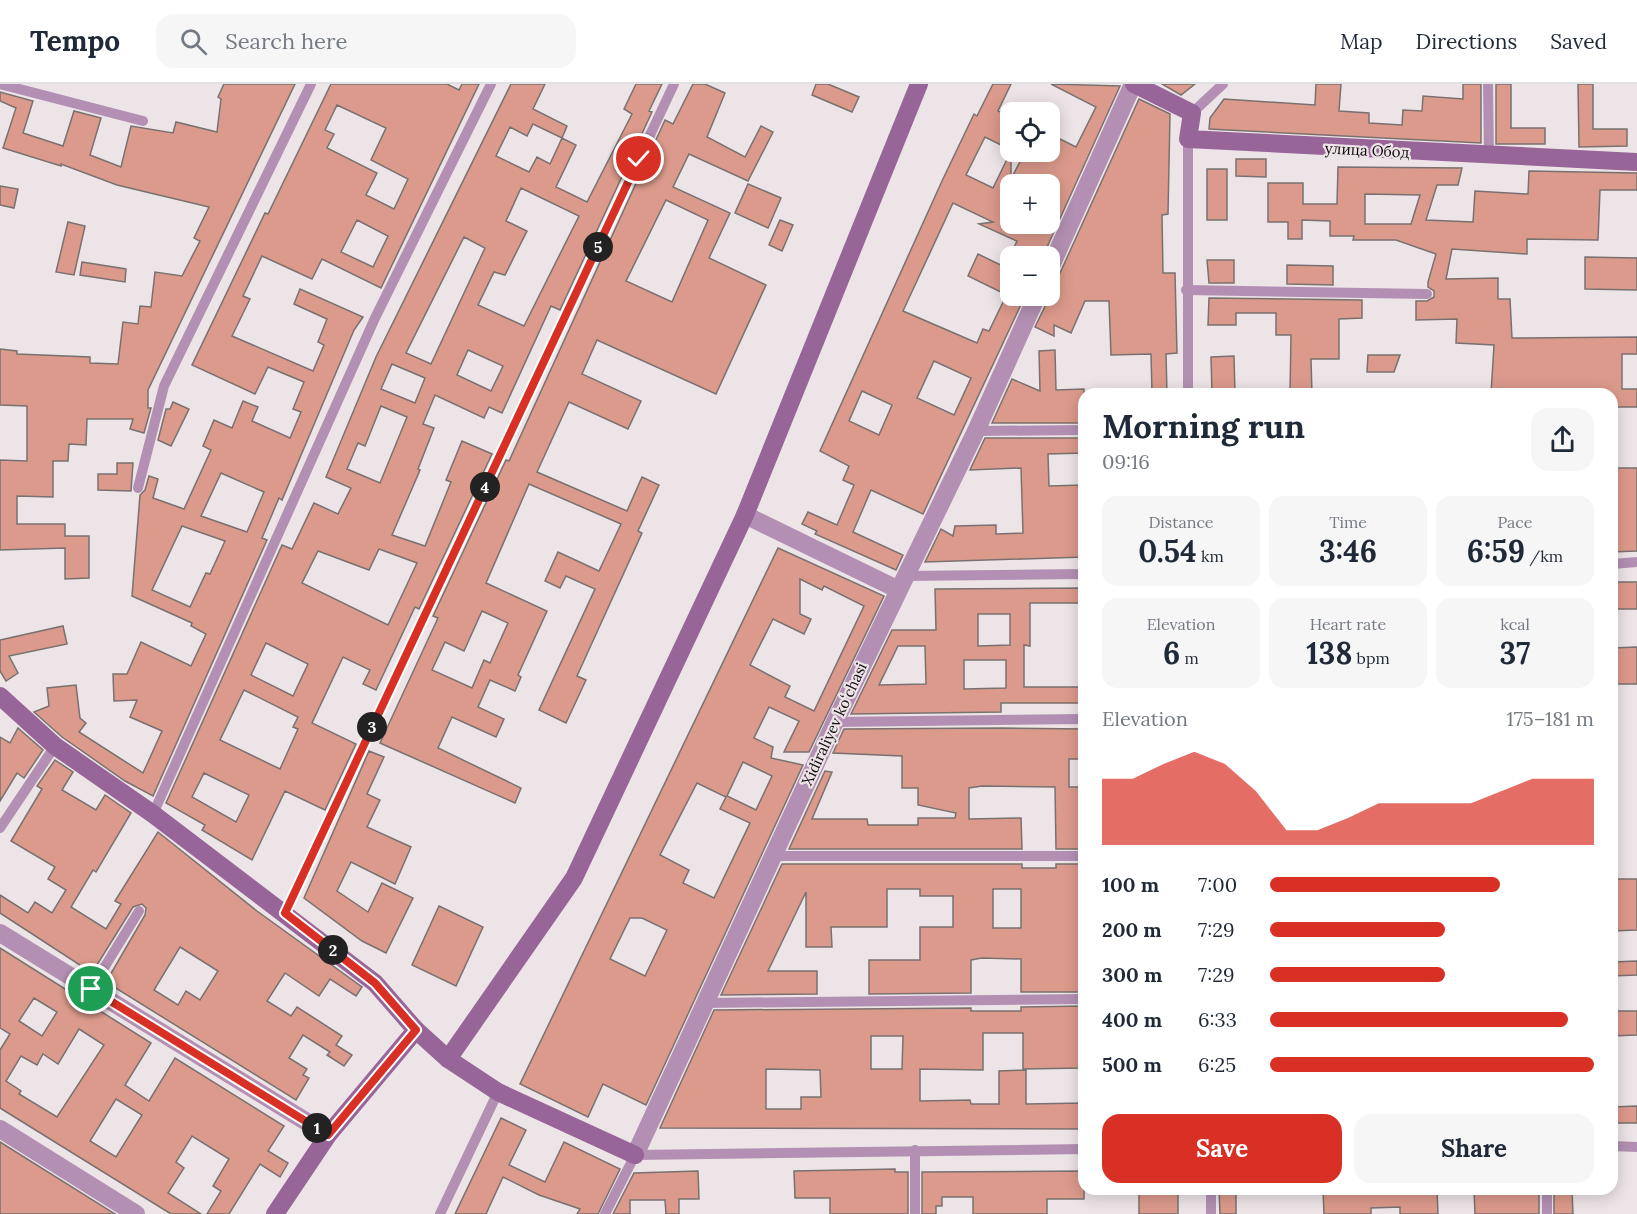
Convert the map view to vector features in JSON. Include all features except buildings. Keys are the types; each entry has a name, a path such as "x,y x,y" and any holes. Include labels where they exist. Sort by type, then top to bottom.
{"street":[{"path":"448,1059 574,878 745,515 919,84"},
{"path":"1060,246 1134,84 1192,113 1188,139"},
{"name":"улица Обод","path":"1188,139 1637,162"},
{"name":"Xidiraliyev koʻchasi","path":"635,1155 900,582 976,431 1032,306"},
{"path":"745,515 900,582"},
{"path":"0,696 55,746 153,814 375,983 416,1030 448,1059 498,1092 635,1155"},
{"path":"0,933 328,1135"},
{"path":"275,1214 328,1135 416,1030"},
{"path":"0,1129 136,1214"}],"lane":[{"path":"0,84 143,121"},
{"path":"138,488 164,386 311,84"},
{"path":"153,814 375,318 491,84"},
{"path":"285,913 674,84"},
{"path":"1192,113 1223,84"},
{"path":"1488,84 1489,156"},
{"path":"1188,139 1186,290 1188,388"},
{"path":"1186,290 1427,294"},
{"path":"976,431 1078,430"},
{"path":"1618,564 1637,562"},
{"path":"900,582 1078,574"},
{"path":"835,722 1078,718"},
{"path":"0,828 55,746"},
{"path":"772,856 1078,856"},
{"path":"91,989 139,911"},
{"path":"704,1003 1078,999"},
{"path":"440,1214 498,1092"},
{"path":"1618,1146 1637,1147"},
{"path":"605,1214 635,1155 1078,1149"},
{"path":"915,1150 915,1214"},
{"path":"1211,1195 1211,1214"},
{"path":"1546,1195 1547,1214"}],"route":[{"path":"91,989 328,1135 416,1030 375,983 285,913 639,159"}]}
